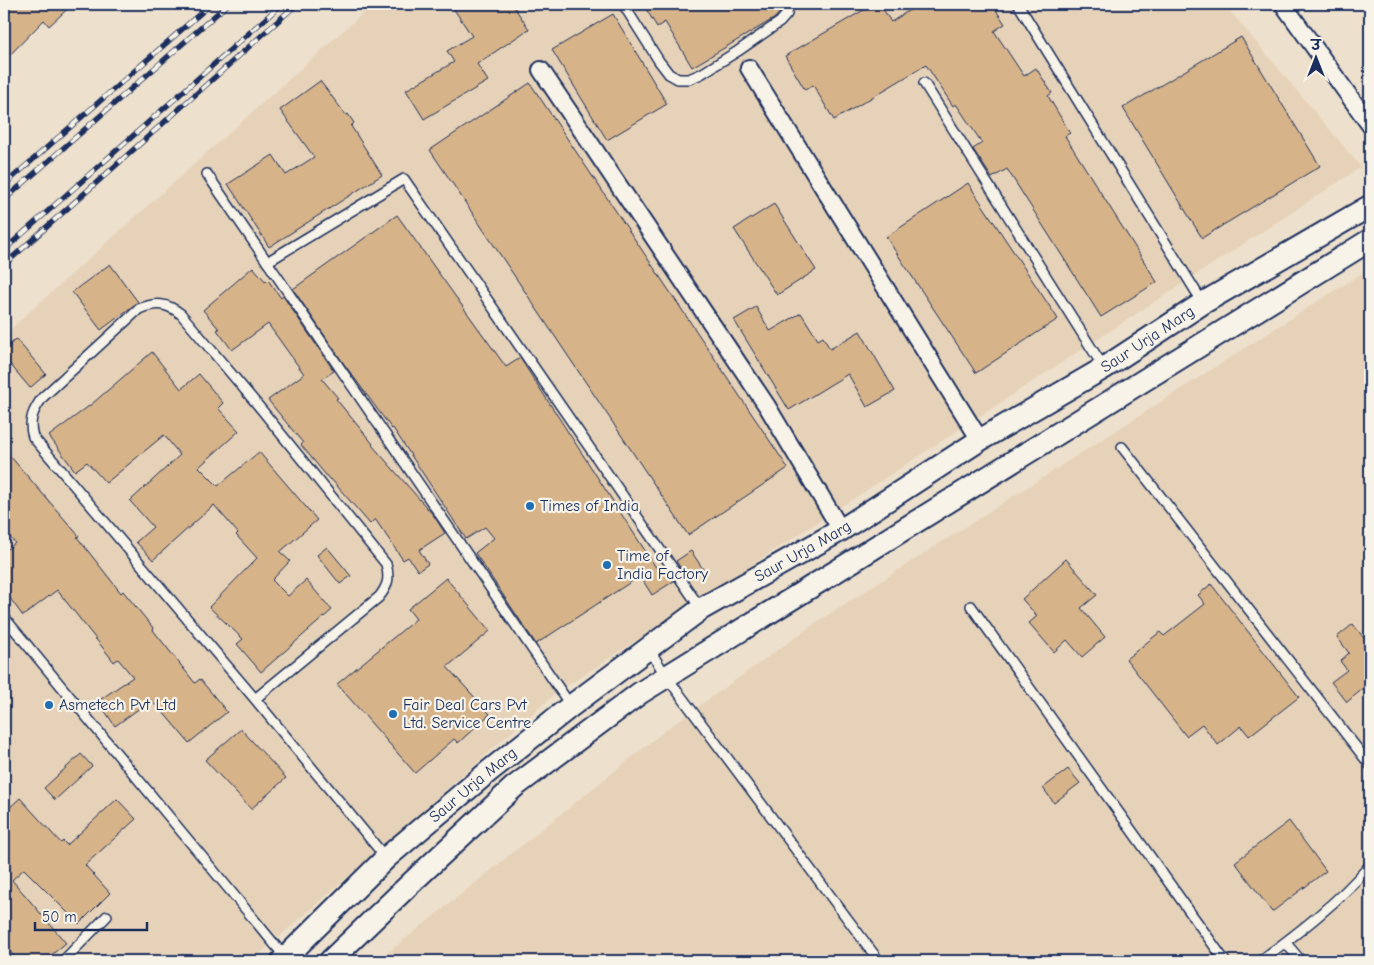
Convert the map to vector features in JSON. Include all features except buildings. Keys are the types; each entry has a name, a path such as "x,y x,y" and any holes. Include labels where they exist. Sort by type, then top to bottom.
{"street":[{"path":"1283,4 1370,125"},
{"path":"749,68 980,440"},
{"path":"541,70 767,406 841,530"},
{"name":"Saur Urja Marg","path":"284,959 386,858 488,772 571,706 650,649 701,609 841,530 980,440 1104,368 1203,303 1370,206"},
{"name":"Saur Urja Marg","path":"330,961 514,787 640,693 1370,240"}],"lane":[{"path":"623,4 659,61 669,74 678,79 689,79 701,74 738,51 780,22 787,14 788,4"},
{"path":"1018,4 1203,303"},
{"path":"738,51 749,68"},
{"path":"924,83 1104,368"},
{"path":"207,174 571,706"},
{"path":"267,262 404,179 701,609"},
{"path":"255,698 378,597 386,588 390,575 386,564 182,314 162,304 152,304 138,309 43,397 36,406 31,418 30,427 33,437 255,698 386,858"},
{"path":"1122,447 1370,765"},
{"path":"971,606 1226,961"},
{"path":"4,617 284,959"},
{"path":"650,649 666,676 880,961"},
{"path":"1260,961 1286,943 1346,890 1370,865"},
{"path":"63,961 107,916"},
{"path":"1286,943 1302,961"}],"shaded area":[{"path":"373,4 1224,4 1361,167 556,693 252,961 4,961 4,335"},
{"path":"1370,268 1370,961 378,961 667,729 817,622"}],"railway":[{"path":"4,185 211,4"},
{"path":"4,200 228,4"},
{"path":"4,250 282,4"},
{"path":"4,265 297,4"}],"place":[{"name":"Times of India","path":"530,506"},
{"name":"Time of India Factory","path":"607,565"},
{"name":"Asmetech Pvt Ltd","path":"49,705"},
{"name":"Fair Deal Cars Pvt Ltd. Service Centre","path":"393,714"}]}
